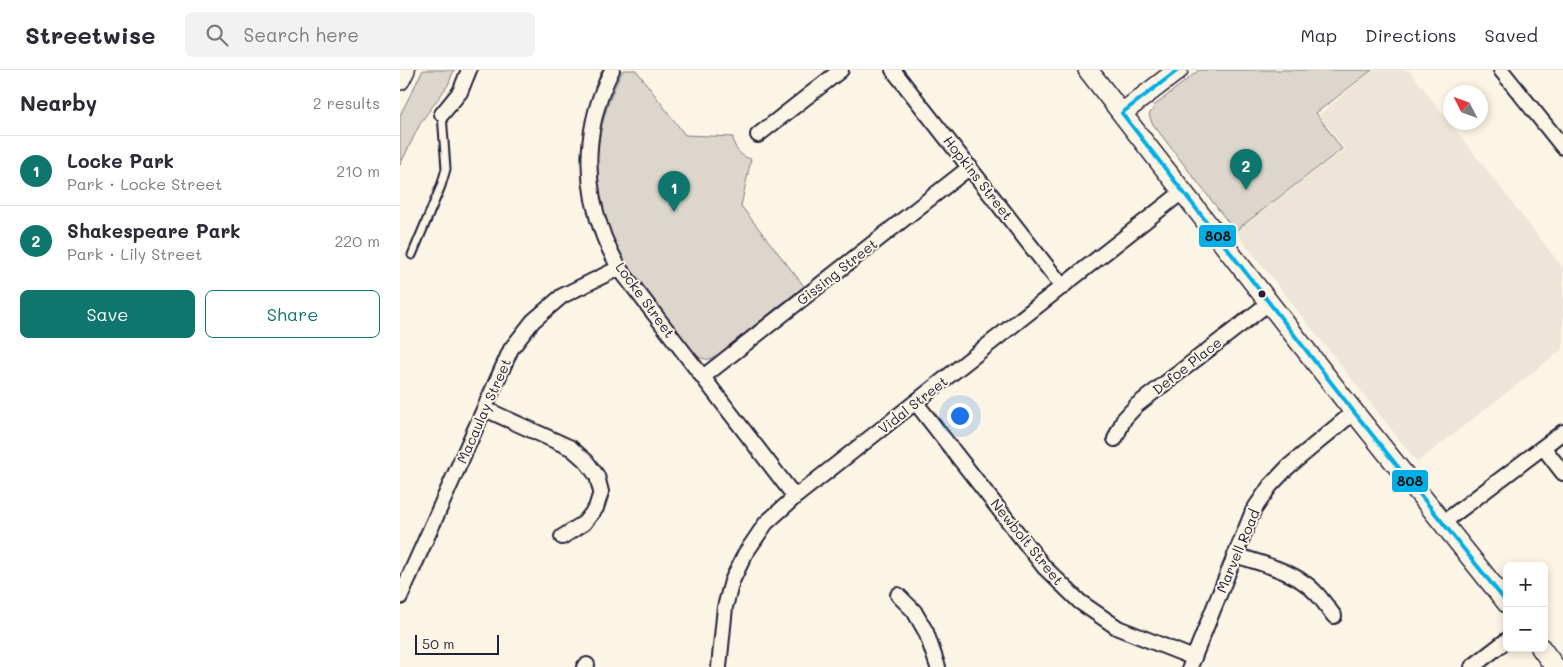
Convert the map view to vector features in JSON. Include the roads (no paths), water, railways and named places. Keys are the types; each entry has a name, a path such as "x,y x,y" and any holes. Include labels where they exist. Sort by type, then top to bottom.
{"street":[{"path":"400,80 405,70"},
{"path":"442,114 460,92 469,70"},
{"name":"Locke Street","path":"612,70 601,92 591,133 589,163 592,195 604,236 619,268 795,496"},
{"path":"758,135 841,70"},
{"name":"Hopkins Street","path":"893,70 1063,287"},
{"path":"1088,70 1354,412 1503,598"},
{"path":"1122,113 1178,70"},
{"path":"1502,70 1563,147"},
{"name":"Gissing Street","path":"704,377 970,167"},
{"name":"Vidal Street","path":"719,667 725,607 732,581 745,554 766,523 795,496 916,403 1182,192"},
{"name":"Macaulay Street","path":"400,598 511,349 532,321 562,296 619,268"},
{"name":"Defoe Place","path":"1115,439 1124,419 1137,405 1270,302"},
{"name":"Newbolt Street","path":"916,403 1044,567 1080,602 1118,628 1192,662"},
{"path":"485,409 571,448 586,461 597,476 601,492 596,508 584,523 562,537"},
{"name":"Marvell Road","path":"1192,662 1253,511 1270,486 1288,467 1354,412"},
{"path":"1444,522 1563,432"},
{"path":"1543,447 1563,473"},
{"path":"1235,554 1304,582 1316,593 1334,616"},
{"path":"898,595 914,612 926,632 938,667"},
{"path":"1472,667 1503,643"},
{"path":"1544,652 1555,667"}],"lane":[{"path":"412,255 441,186 446,169 442,114"}],"place":[{"name":"Shakespeare Park","path":"1246,190"},
{"name":"Locke Park","path":"674,212"}]}
